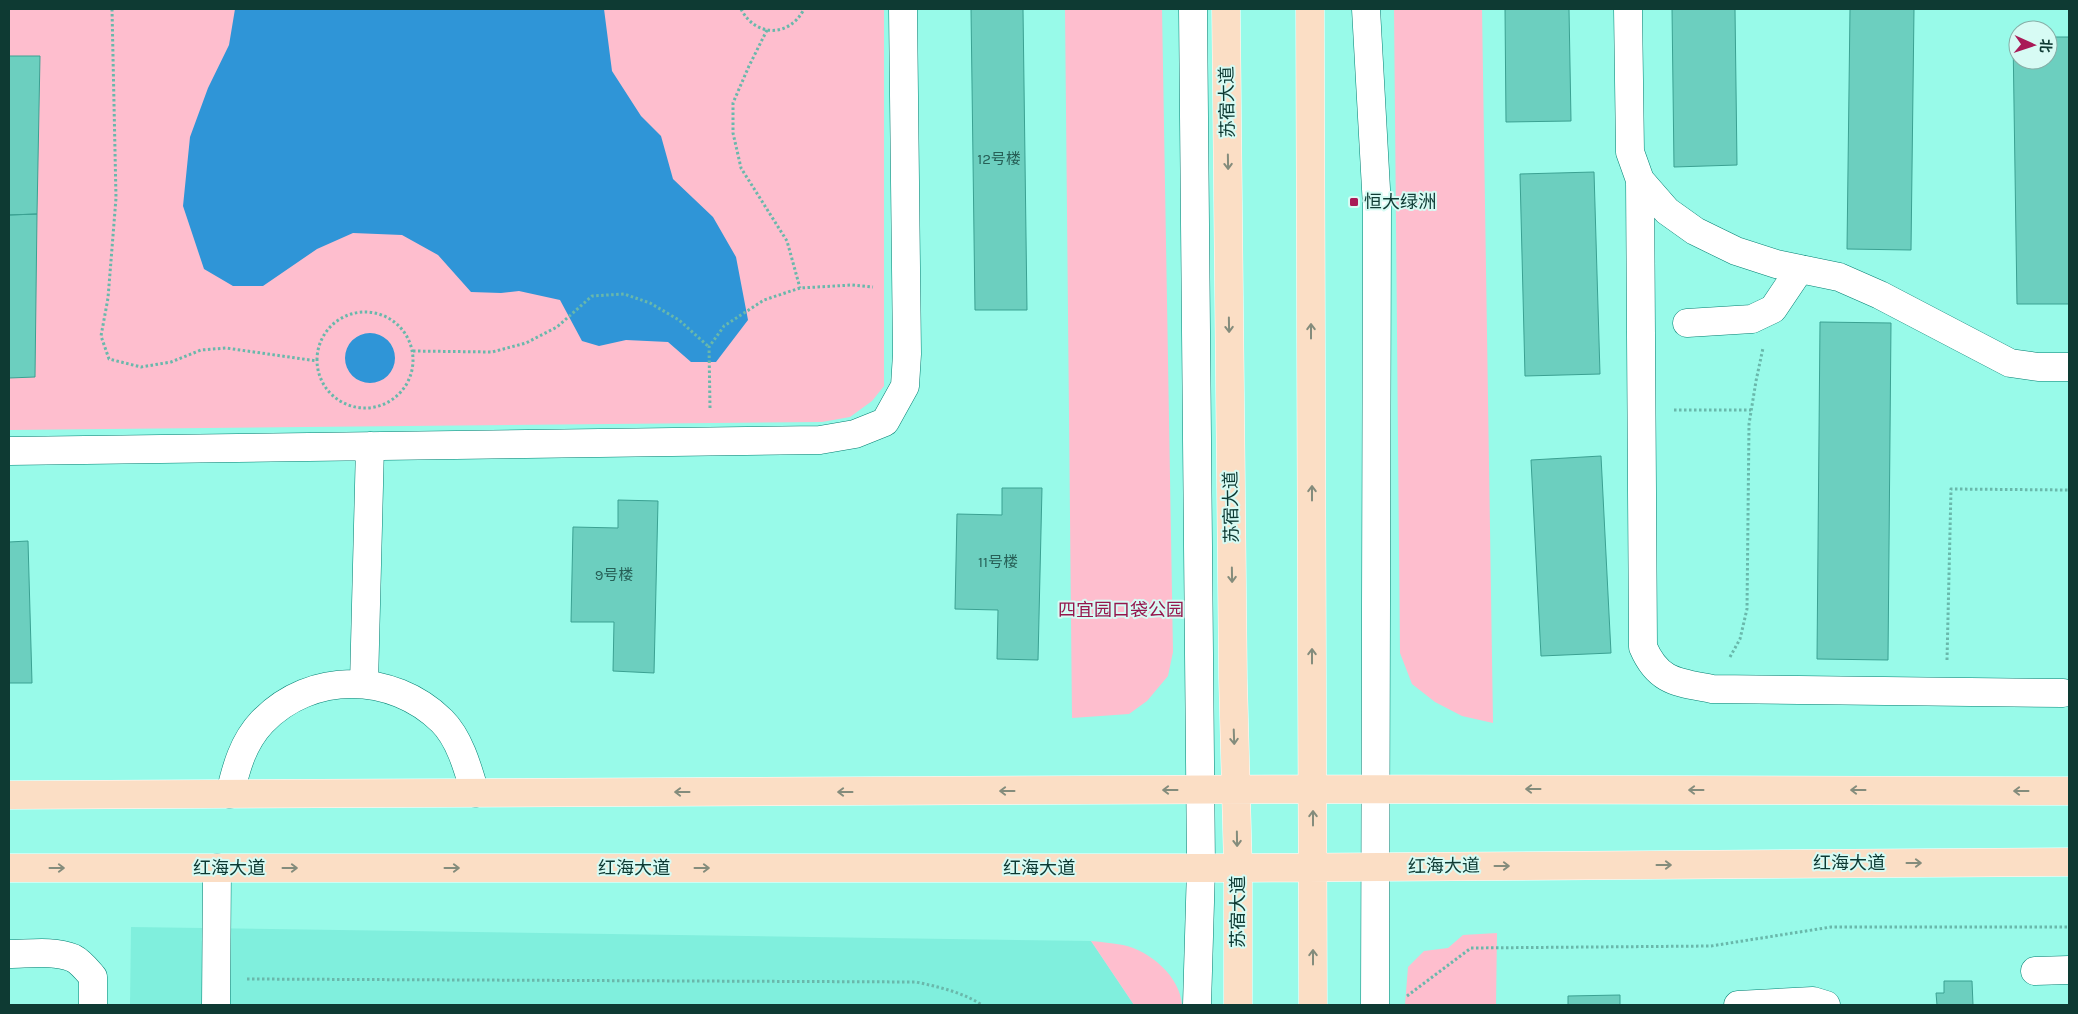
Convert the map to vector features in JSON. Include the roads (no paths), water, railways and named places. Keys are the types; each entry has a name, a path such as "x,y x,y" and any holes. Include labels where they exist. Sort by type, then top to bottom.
{"main road":[{"name":"苏宿大道","path":"1226,9 1233,679 1238,868 1238,1005"},
{"path":"1310,9 1313,1005"},
{"path":"9,795 1313,789 2069,791"},
{"name":"红海大道","path":"9,868 1238,868 2069,862"}],"lane":[{"path":"9,451 820,440 855,434 885,422 905,386 906,288 903,9"},
{"path":"1193,9 1201,790 1201,868 1196,1005"},
{"path":"1366,9 1377,207 1374,1005"},
{"path":"1628,9 1630,152 1640,180 1643,647 1649,662 1662,675 1678,682 1712,689 2063,693"},
{"path":"1640,180 1667,211 1695,231 1736,251 1776,264 1839,277 1880,295 2010,363 2038,367 2069,367"},
{"path":"1687,323 1752,319 1773,309 1800,269"},
{"path":"364,684 370,446"},
{"path":"230,794 240,757 262,723 294,697 333,684 364,684 411,698 443,722 464,756 475,793"},
{"path":"217,868 217,992"},
{"path":"9,954 58,954 73,958 84,966 93,977 93,1005"},
{"path":"2035,971 2069,970"},
{"path":"1738,1005 1813,1001 1826,1005"}],"water":[{"path":"235,9 604,9 612,71 641,116 661,136 673,179 713,217 736,257 748,320 716,362 691,362 668,342 626,340 599,346 582,341 560,300 519,291 501,293 471,292 438,255 402,235 353,233 317,249 263,286 233,286 204,269 183,206 190,137 208,88 229,45"},
{"path":"365,333 375,333 388,340 395,353 395,363 388,376 375,383 365,383 356,379 349,372 345,363 345,353 349,344 356,337"}],"place":[{"name":"恒大绿洲","path":"1354,202"}],"park label":[{"name":"四宜园口袋公园","path":"1121,610"}]}
